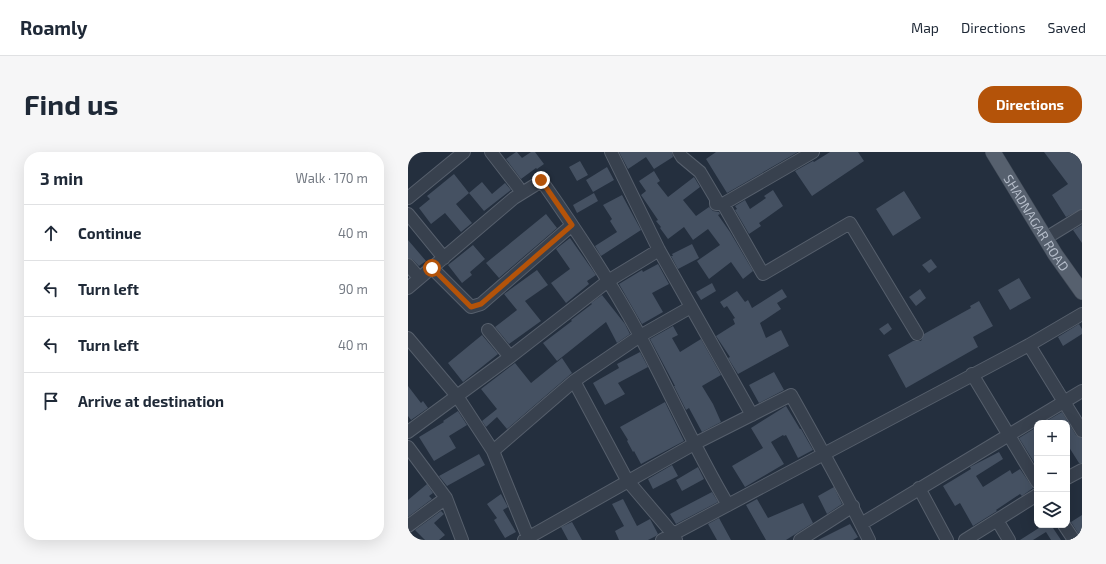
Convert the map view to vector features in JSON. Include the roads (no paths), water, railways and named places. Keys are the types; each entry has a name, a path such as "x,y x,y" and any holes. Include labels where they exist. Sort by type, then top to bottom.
{"main road":[{"name":"SHADNAGAR ROAD","path":"993,152 1046,238 1082,292"}],"street":[{"path":"408,198 464,152"},
{"path":"492,152 518,187"},
{"path":"611,152 659,250 752,415"},
{"path":"684,154 700,172 716,199 716,204 723,204 813,152"},
{"path":"408,288 514,198 538,183 572,225 608,281 640,336 694,444 728,505"},
{"path":"723,204 763,274 850,223 917,334"},
{"path":"408,214 444,258"},
{"path":"1046,238 1082,216"},
{"path":"432,268 471,307 481,304 572,225"},
{"path":"408,432 458,396 608,281 659,250"},
{"path":"493,451 574,381 640,336 691,308"},
{"path":"574,381 627,480 670,538 728,505 1029,344 1082,314"},
{"path":"488,330 510,356"},
{"path":"408,338 458,396 493,451 526,539 627,480 791,395 853,506 869,540"},
{"path":"1029,344 1082,431"},
{"path":"972,374 1034,477"},
{"path":"861,524 1082,390"},
{"path":"408,447 446,498 462,540"},
{"path":"1070,476 1082,470"},
{"path":"919,488 947,540"},
{"path":"965,540 1034,497"},
{"path":"408,526 446,498"},
{"path":"800,540 853,506"},
{"path":"998,520 1009,540"},
{"path":"1066,528 1074,540"}]}
